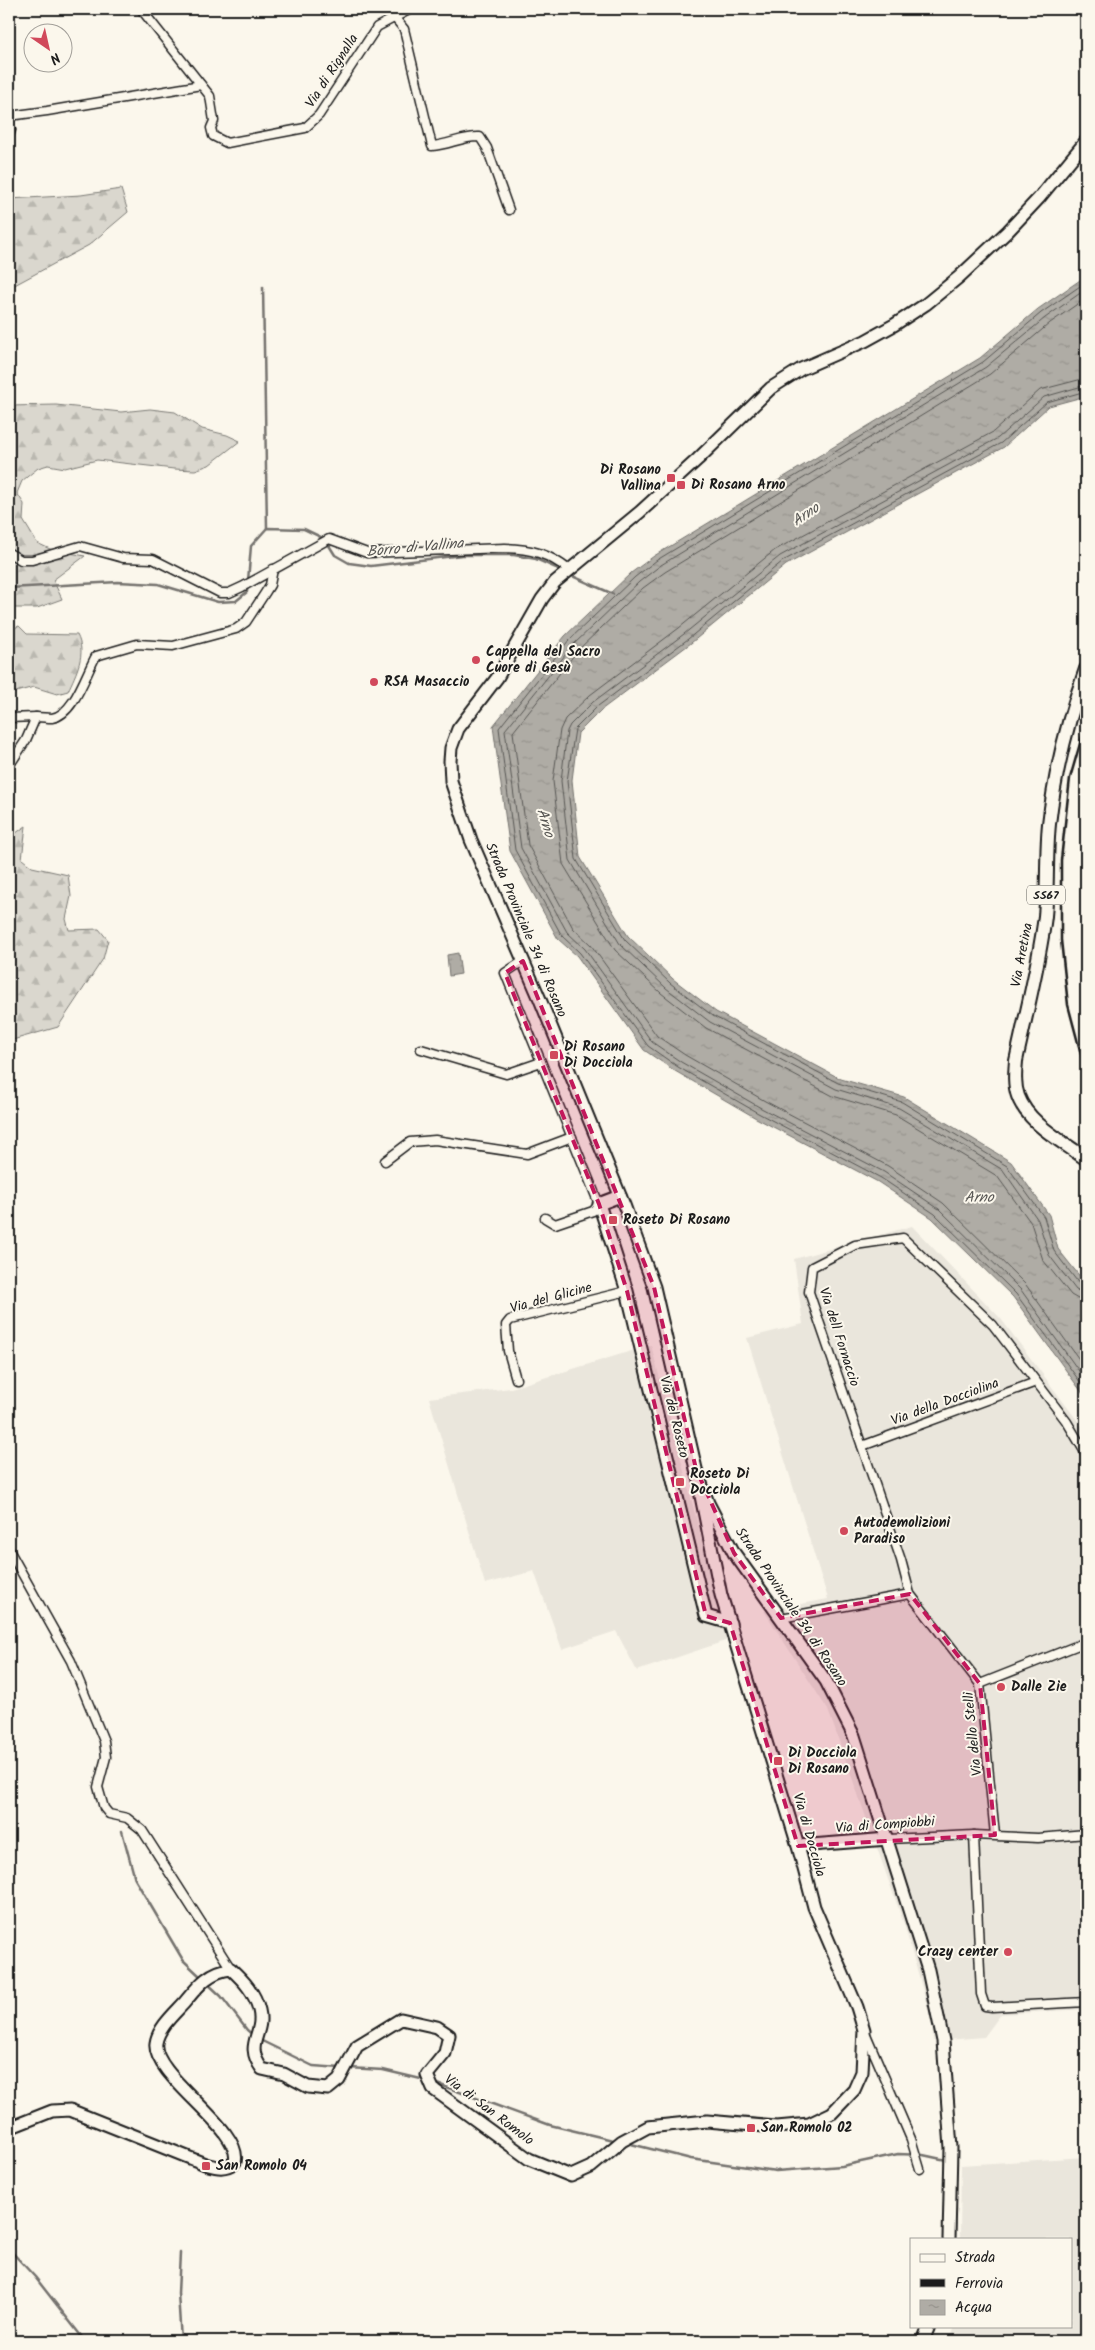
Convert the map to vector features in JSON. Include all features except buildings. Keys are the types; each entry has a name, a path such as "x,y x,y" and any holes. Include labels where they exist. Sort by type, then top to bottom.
{"main road":[{"name":"Via Aretina","path":"1086,669 1064,736 1056,777 1049,824 1045,914 1039,956 1016,1061 1015,1078 1018,1095 1032,1118 1086,1159"}],"street":[{"name":"Via di Rignalla","path":"141,9 210,96 214,121 211,128 213,136 227,143 305,128 320,115 371,34 394,17 411,9"},
{"path":"394,17 404,29 432,146 468,137 480,137 487,148 509,210"},
{"path":"9,116 47,112 201,86"},
{"path":"9,126 11,130 9,136"},
{"name":"Strada Provinciale 34 di Rosano","path":"949,2238 951,2148 943,2041 928,1970 854,1736 826,1681 734,1553 708,1503 696,1469 654,1287 620,1196 457,803 451,781 451,748 458,729 487,693 505,666 542,599 567,572 640,512 771,388 801,369 864,341 926,304 1008,230 1039,198 1086,141"},
{"path":"9,553 21,560 32,560 80,546 123,558 153,559 220,594 229,593 242,587 325,540 367,553 505,548 525,549 554,558 567,572"},
{"path":"9,718 52,718 59,716 74,702 96,656 137,644 173,646 236,629 246,622 270,585 273,570"},
{"path":"9,766 26,740 36,717"},
{"name":"Via del Roseto","path":"523,961 504,973 599,1204 628,1291 706,1616 730,1624"},
{"path":"421,1049 506,1074 541,1062"},
{"path":"385,1161 410,1142 435,1140 527,1154 572,1137"},
{"path":"545,1218 555,1224 593,1211 599,1204 620,1196"},
{"name":"Via dell Fornaccio","path":"910,1594 901,1560 809,1292 812,1268 855,1244 903,1238 992,1325 1067,1422 1086,1454"},
{"name":"Via del Glicine","path":"516,1379 507,1342 506,1325 510,1320 628,1291"},
{"name":"Via della Docciolina","path":"862,1446 1036,1382"},
{"name":"Via di Docciola","path":"696,1469 706,1527 730,1624 798,1846 814,1907 911,2139 920,2169"},
{"path":"9,1550 71,1660 104,1741 106,1758 98,1787 104,1808 109,1814 127,1818 142,1830 232,1969 218,1970 200,1984 163,2027 156,2043 160,2061 230,2142 237,2156 235,2162 224,2167 205,2164 70,2110 52,2111 9,2128"},
{"path":"781,1618 910,1594"},
{"name":"Via dello Stelli","path":"910,1594 980,1684 995,1835"},
{"path":"980,1684 1086,1642"},
{"name":"Via di Compiobbi","path":"798,1846 974,1835 1038,1838 1086,1834"},
{"path":"974,1835 981,1994 985,2006 1086,2002"},
{"name":"Via di San Romolo","path":"232,1969 249,1986 260,2011 259,2029 253,2045 254,2059 262,2069 284,2074 308,2087 328,2089 340,2080 357,2046 401,2019 437,2027 449,2035 445,2053 427,2075 433,2089 529,2159 571,2176 591,2167 622,2141 648,2127 707,2121 776,2128 809,2124 832,2112 854,2090 862,2072 864,2030"},
{"path":"923,2341 928,2328"}],"highlighted area":[{"path":"523,961 654,1287 696,1469 734,1553 781,1618 910,1594 980,1684 995,1835 798,1846 730,1623 706,1616 627,1291 599,1204 505,973"}],"shaded area":[{"path":"912,1226 1001,1319 1086,1432 1086,2009 1001,2014 984,2037 933,2041 932,2023 904,1924 828,1710 764,1611 828,1599 747,1338 803,1324 794,1259"},
{"path":"651,1345 728,1640 637,1671 616,1631 562,1649 534,1571 485,1584 429,1398 511,1388"},
{"path":"1086,2157 1086,2341 950,2341 954,2328 1072,2328 1072,2238 960,2238 961,2165"}],"green space":[{"path":"121,189 128,212 89,245 9,288 9,199 81,195"},
{"path":"56,405 121,412 150,409 175,412 202,429 227,435 240,441 209,465 195,470 97,460 65,468 48,465 38,468 22,481 17,493 24,504 23,520 37,543 50,549 85,556 53,580 62,599 37,608 9,608 9,406"},
{"path":"19,626 27,634 77,635 80,642 81,656 68,691 57,694 34,687 12,693 11,710 9,710 9,630"},
{"path":"26,826 22,859 32,867 68,875 71,896 66,919 69,930 99,929 108,940 103,959 58,1027 9,1041 9,838"}],"water":[{"name":"Arno","path":"1086,276 1086,396 1049,406 1004,447 786,565 691,643 601,710 578,733 572,780 580,857 628,936 673,979 716,1012 841,1079 904,1097 1011,1162 1049,1215 1058,1249 1086,1284 1086,1398 1013,1297 932,1218 878,1182 756,1118 675,1071 644,1050 577,956 558,939 510,851 493,726 565,636 631,573 654,556 980,358 1038,309"},
{"path":"458,953 461,974 449,976 447,955"}],"waterway":[{"path":"263,287 267,528"},
{"name":"Borro di Vallina","path":"9,588 118,582 158,584 218,602 236,601 247,592 251,546 267,528 304,529 325,539 335,555 349,563 371,566 462,555 514,555 536,559 563,571"},
{"name":"Borro di Vallina","path":"570,575 613,594"},
{"path":"122,1831 135,1879 183,1960 202,1978"},
{"path":"206,1982 221,1996 247,2030 254,2036"},
{"path":"258,2039 313,2066 341,2068"},
{"path":"349,2068 383,2070 425,2080"},
{"path":"435,2083 550,2125 617,2141"},
{"path":"627,2143 691,2159 776,2171 842,2166 898,2154 923,2155 946,2160"},
{"path":"9,2249 35,2277 85,2341"},
{"path":"180,2253 178,2293 181,2341"}],"railway":[{"path":"1086,723 1070,778 1061,860 1061,940 1068,1005 1086,1073"}],"place":[{"name":"Di Rosano Vallina","path":"671,478"},
{"name":"Di Rosano Arno","path":"681,485"},
{"name":"Cappella del Sacro Cuore di Gesù","path":"476,660"},
{"name":"RSA Masaccio","path":"374,682"},
{"name":"Di Rosano Di Docciola","path":"554,1055"},
{"name":"Roseto Di Rosano","path":"613,1220"},
{"name":"Roseto Di Docciola","path":"680,1482"},
{"name":"Autodemolizioni Paradiso","path":"844,1531"},
{"name":"Dalle Zie","path":"1001,1687"},
{"name":"Di Docciola Di Rosano","path":"778,1761"},
{"name":"Crazy center","path":"1008,1952"},
{"name":"San Romolo 02","path":"751,2128"},
{"name":"San Romolo 04","path":"206,2166"}]}
